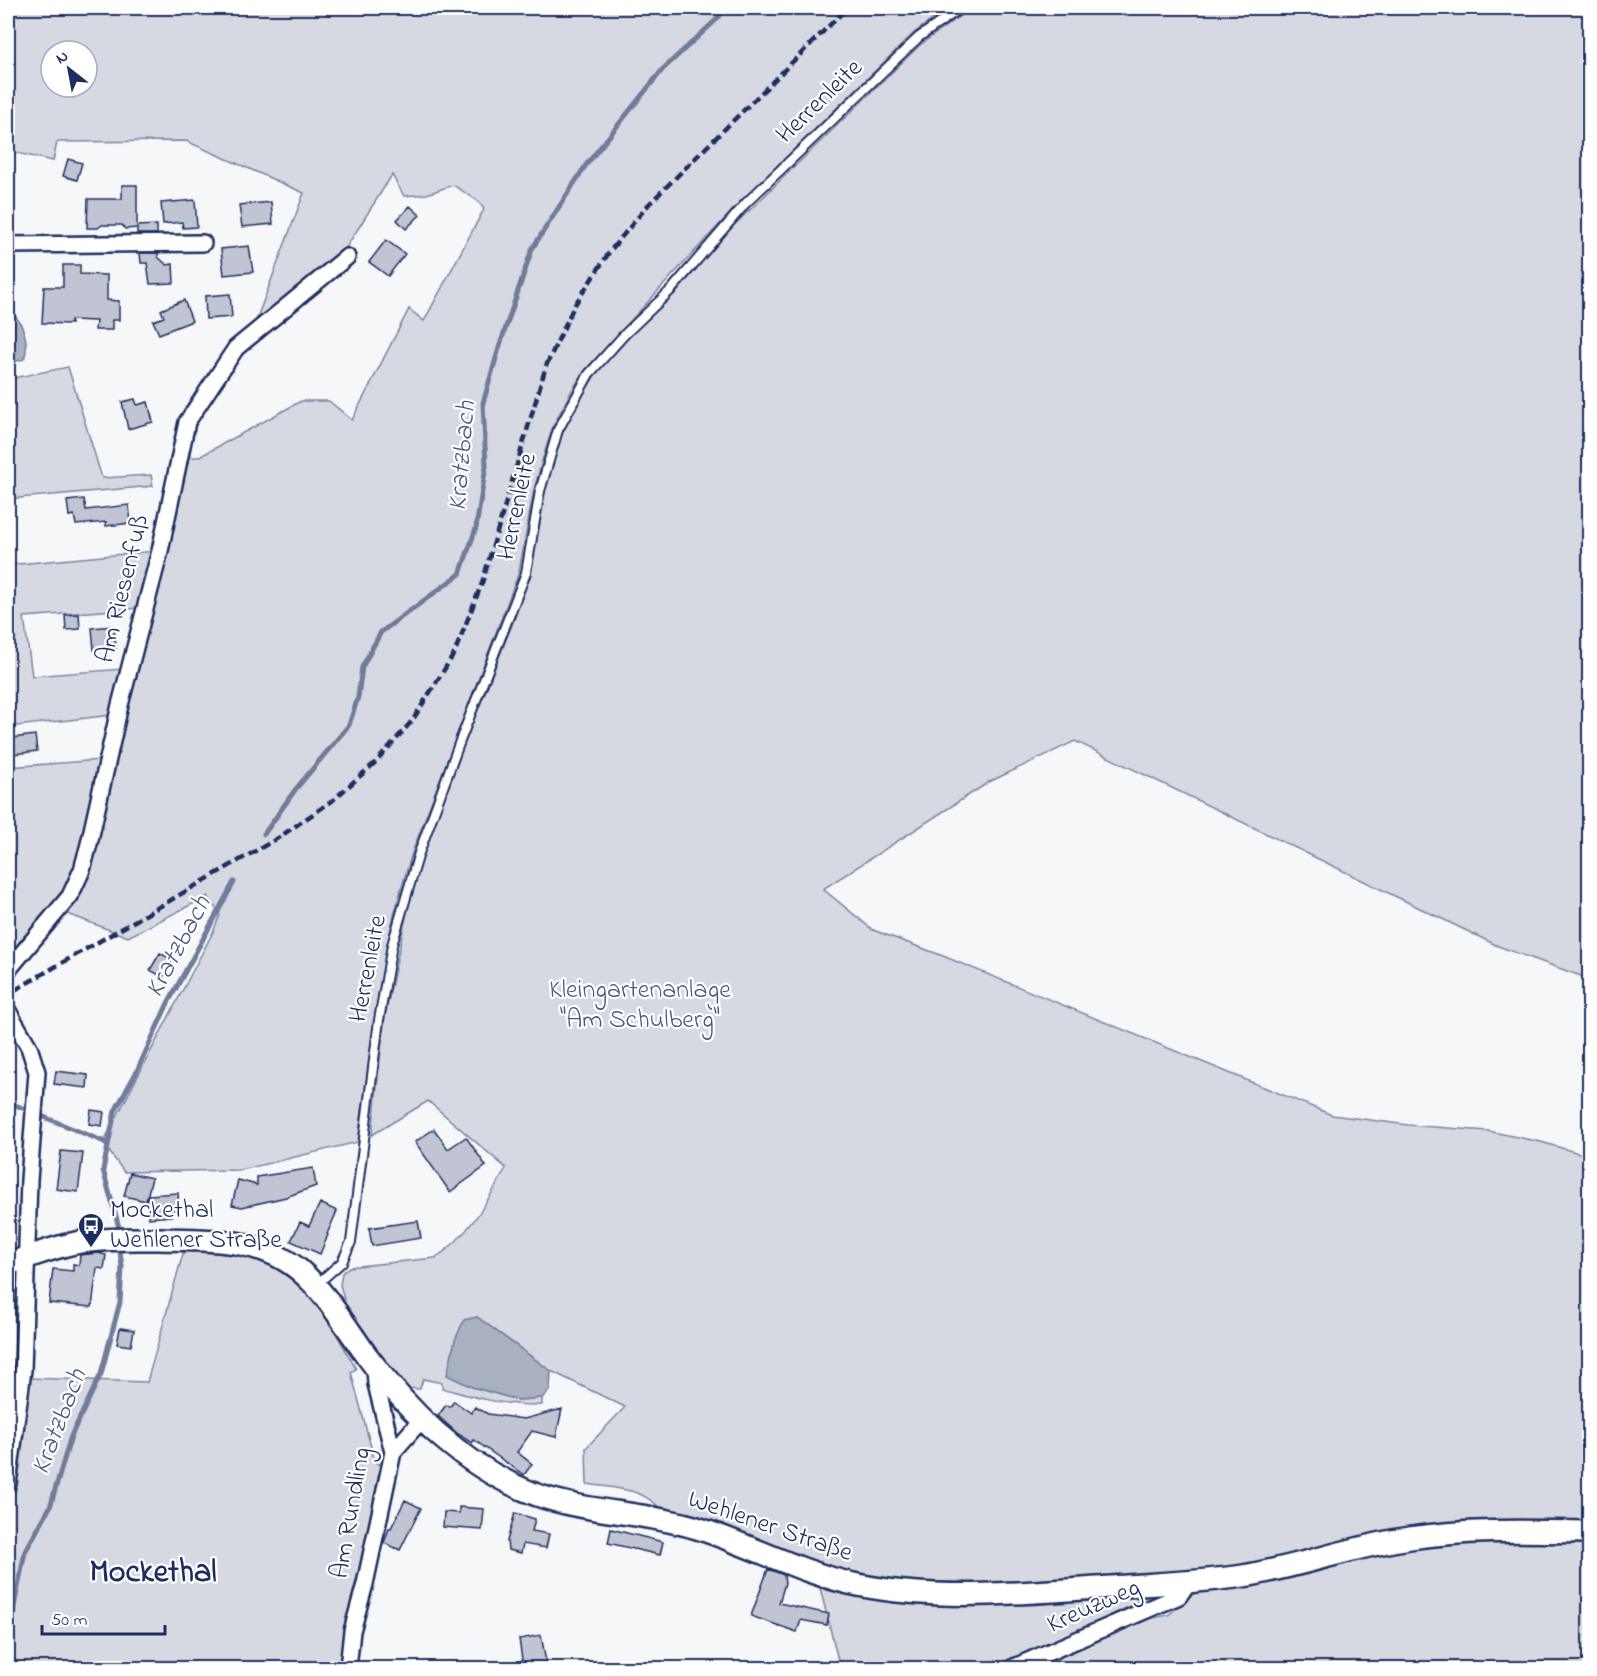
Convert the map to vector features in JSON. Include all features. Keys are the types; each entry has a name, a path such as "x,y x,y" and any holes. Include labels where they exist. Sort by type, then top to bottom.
{"street":[{"path":"8,245 204,243"},
{"name":"Am Riesenfuß","path":"8,970 70,897 82,870 120,705 160,551 187,422 236,348 347,257"},
{"path":"8,1011 29,1047 37,1072 29,1180 22,1384 8,1484"},
{"name":"Wehlener Straße","path":"8,1264 80,1242 109,1239 217,1240 246,1244 266,1251 298,1269 316,1286 375,1366 422,1419 471,1461 493,1474 538,1495 696,1528 813,1573 858,1585 919,1594 995,1595 1189,1581 1244,1576 1406,1539 1452,1533 1590,1532"},
{"name":"Am Rundling","path":"348,1668 352,1631 365,1584 393,1452 376,1384 375,1366"},
{"path":"393,1452 422,1419"},
{"name":"Kreuzweg","path":"1012,1668 1179,1596 1189,1581"}],"lane":[{"name":"Herrenleite","path":"316,1286 342,1262 351,1242 379,1020 392,945 419,853 526,573 540,491 558,429 589,374 624,335 672,289 746,203 919,37 961,8"}],"green space":[{"path":"8,8 949,8 915,32 743,199 585,370 553,426 534,489 519,572 413,850 398,898 389,935 371,1044 358,1142 241,1170 124,1172 103,1143 220,915 208,896 128,937 65,913 102,810 185,457 199,457 301,401 329,401 352,420 409,309 424,321 484,209 477,200 453,185 427,194 404,196 392,175 342,254 254,326 304,193 186,141 57,142 53,161 8,151"},
{"name":"Kleingartenanlage \"Am Schulberg\"","path":"971,8 1589,8 1589,979 1498,946 1075,741 989,782 823,889 873,930 938,954 1332,1115 1408,1125 1488,1131 1541,1142 1589,1156 1589,1524 1242,1567 1001,1588 920,1586 857,1577 663,1511 655,1503 637,1493 587,1484 586,1448 625,1407 551,1371 477,1317 472,1387 518,1400 542,1398 542,1405 504,1403 479,1398 442,1388 442,1383 423,1379 420,1389 406,1388 347,1310 340,1285 342,1273 349,1267 435,1258 467,1229 484,1206 506,1168 428,1101 372,1135 384,1021 410,897 423,852 530,574 545,489 564,429 595,375 630,336 678,291 724,235 920,45"},
{"path":"68,367 102,478 151,475 153,486 8,499 8,379"},
{"path":"155,551 140,608 24,617 32,676 124,669 112,715 8,727 8,565"},
{"path":"100,760 83,846 68,890 8,961 8,767"},
{"path":"184,1250 245,1257 265,1263 282,1273 298,1285 325,1316 356,1369 351,1372 375,1462 383,1466 355,1586 339,1668 8,1668 8,1534 28,1378 147,1382"},
{"path":"1589,1539 1589,1668 1024,1668 1128,1623 1168,1615 1192,1595 1212,1585 1409,1544"},
{"path":"819,1584 1160,1588 1161,1595 1140,1601 996,1668 840,1668"}],"water":[{"path":"8,310 18,319 24,332 26,353 24,359 8,364"},
{"path":"477,1317 551,1371 550,1390 542,1398 518,1400 472,1387 447,1375 455,1340 464,1320"}],"building":[{"path":"68,159 82,163 77,180 63,176"},
{"path":"122,185 137,185 137,226 157,225 157,234 137,234 137,228 125,229 122,225 87,228 88,199 122,199"},
{"path":"195,200 197,227 183,228 182,222 163,224 161,203"},
{"path":"271,202 273,224 242,227 239,205"},
{"path":"410,206 420,215 406,229 397,220"},
{"path":"386,240 405,254 388,276 369,262"},
{"path":"249,246 253,272 224,275 221,249"},
{"path":"140,253 158,253 158,257 167,265 173,264 174,283 150,284 147,263 141,263"},
{"path":"63,265 80,265 80,274 107,275 107,300 119,301 119,320 112,320 112,330 95,330 96,321 71,320 71,324 42,323 44,287 63,287"},
{"path":"230,294 232,317 206,319 205,296"},
{"path":"184,300 192,321 159,334 153,321 164,317 161,310"},
{"path":"135,399 137,405 148,402 153,422 128,429 122,402"},
{"path":"84,499 86,510 129,505 131,523 106,526 106,522 76,525 74,515 69,516 67,501"},
{"path":"79,614 80,629 66,630 65,615"},
{"path":"114,626 116,648 94,650 92,628"},
{"path":"35,735 37,751 14,754 12,738"},
{"path":"160,953 173,960 163,977 150,970"},
{"path":"56,1071 88,1075 87,1088 54,1084"},
{"path":"91,1110 104,1112 102,1126 89,1124"},
{"path":"434,1129 448,1149 466,1137 486,1166 450,1192 415,1142"},
{"path":"61,1151 83,1153 78,1192 56,1189"},
{"path":"313,1168 316,1186 286,1197 242,1207 232,1205 238,1180 257,1185 257,1177"},
{"path":"130,1173 152,1178 146,1201 124,1196"},
{"path":"178,1193 179,1210 171,1211 171,1216 149,1218 148,1195"},
{"path":"320,1203 337,1211 320,1254 291,1241 300,1222 309,1226"},
{"path":"418,1221 421,1238 372,1246 369,1228"},
{"path":"98,1253 106,1255 104,1269 97,1268 92,1307 49,1303 53,1269 73,1271 73,1264 79,1265 80,1255"},
{"path":"120,1328 134,1330 131,1346 117,1344"},
{"path":"454,1401 471,1413 475,1407 488,1414 524,1419 562,1409 556,1437 532,1431 517,1452 532,1464 524,1475 474,1440 472,1443 457,1433 438,1416 446,1405 450,1407"},
{"path":"405,1500 421,1508 400,1550 384,1543 389,1528"},
{"path":"459,1507 484,1509 482,1530 443,1527 444,1512 459,1513"},
{"path":"515,1513 535,1519 532,1531 549,1534 546,1548 523,1544 521,1553 508,1550 507,1541"},
{"path":"611,1529 663,1542 660,1555 608,1543"},
{"path":"768,1569 784,1575 785,1583 779,1603 829,1614 827,1625 801,1620 797,1632 751,1616"},
{"path":"541,1635 546,1662 523,1666 519,1639"}],"waterway":[{"name":"Kratzbach","path":"264,834 295,790 349,725 358,697 362,667 381,632 460,574 476,528 486,466 483,403 532,249 586,165 663,69 726,8"},
{"name":"Kratzbach","path":"120,1231 103,1170 115,1111 137,1071 168,1003 234,882"},
{"path":"8,1102 107,1143"},
{"name":"Kratzbach","path":"8,1636 25,1552 50,1507 71,1436 101,1374 120,1302 122,1266 120,1252"}],"railway":[{"path":"15,990 278,838 332,801 377,761 412,721 454,654 482,583 546,366 574,306 610,251 649,204 847,8"}],"place":[{"name":"Mockethal Wehlener Straße","path":"91,1249"}],"district":[{"name":"Mockethal","path":"153,1573"}]}
